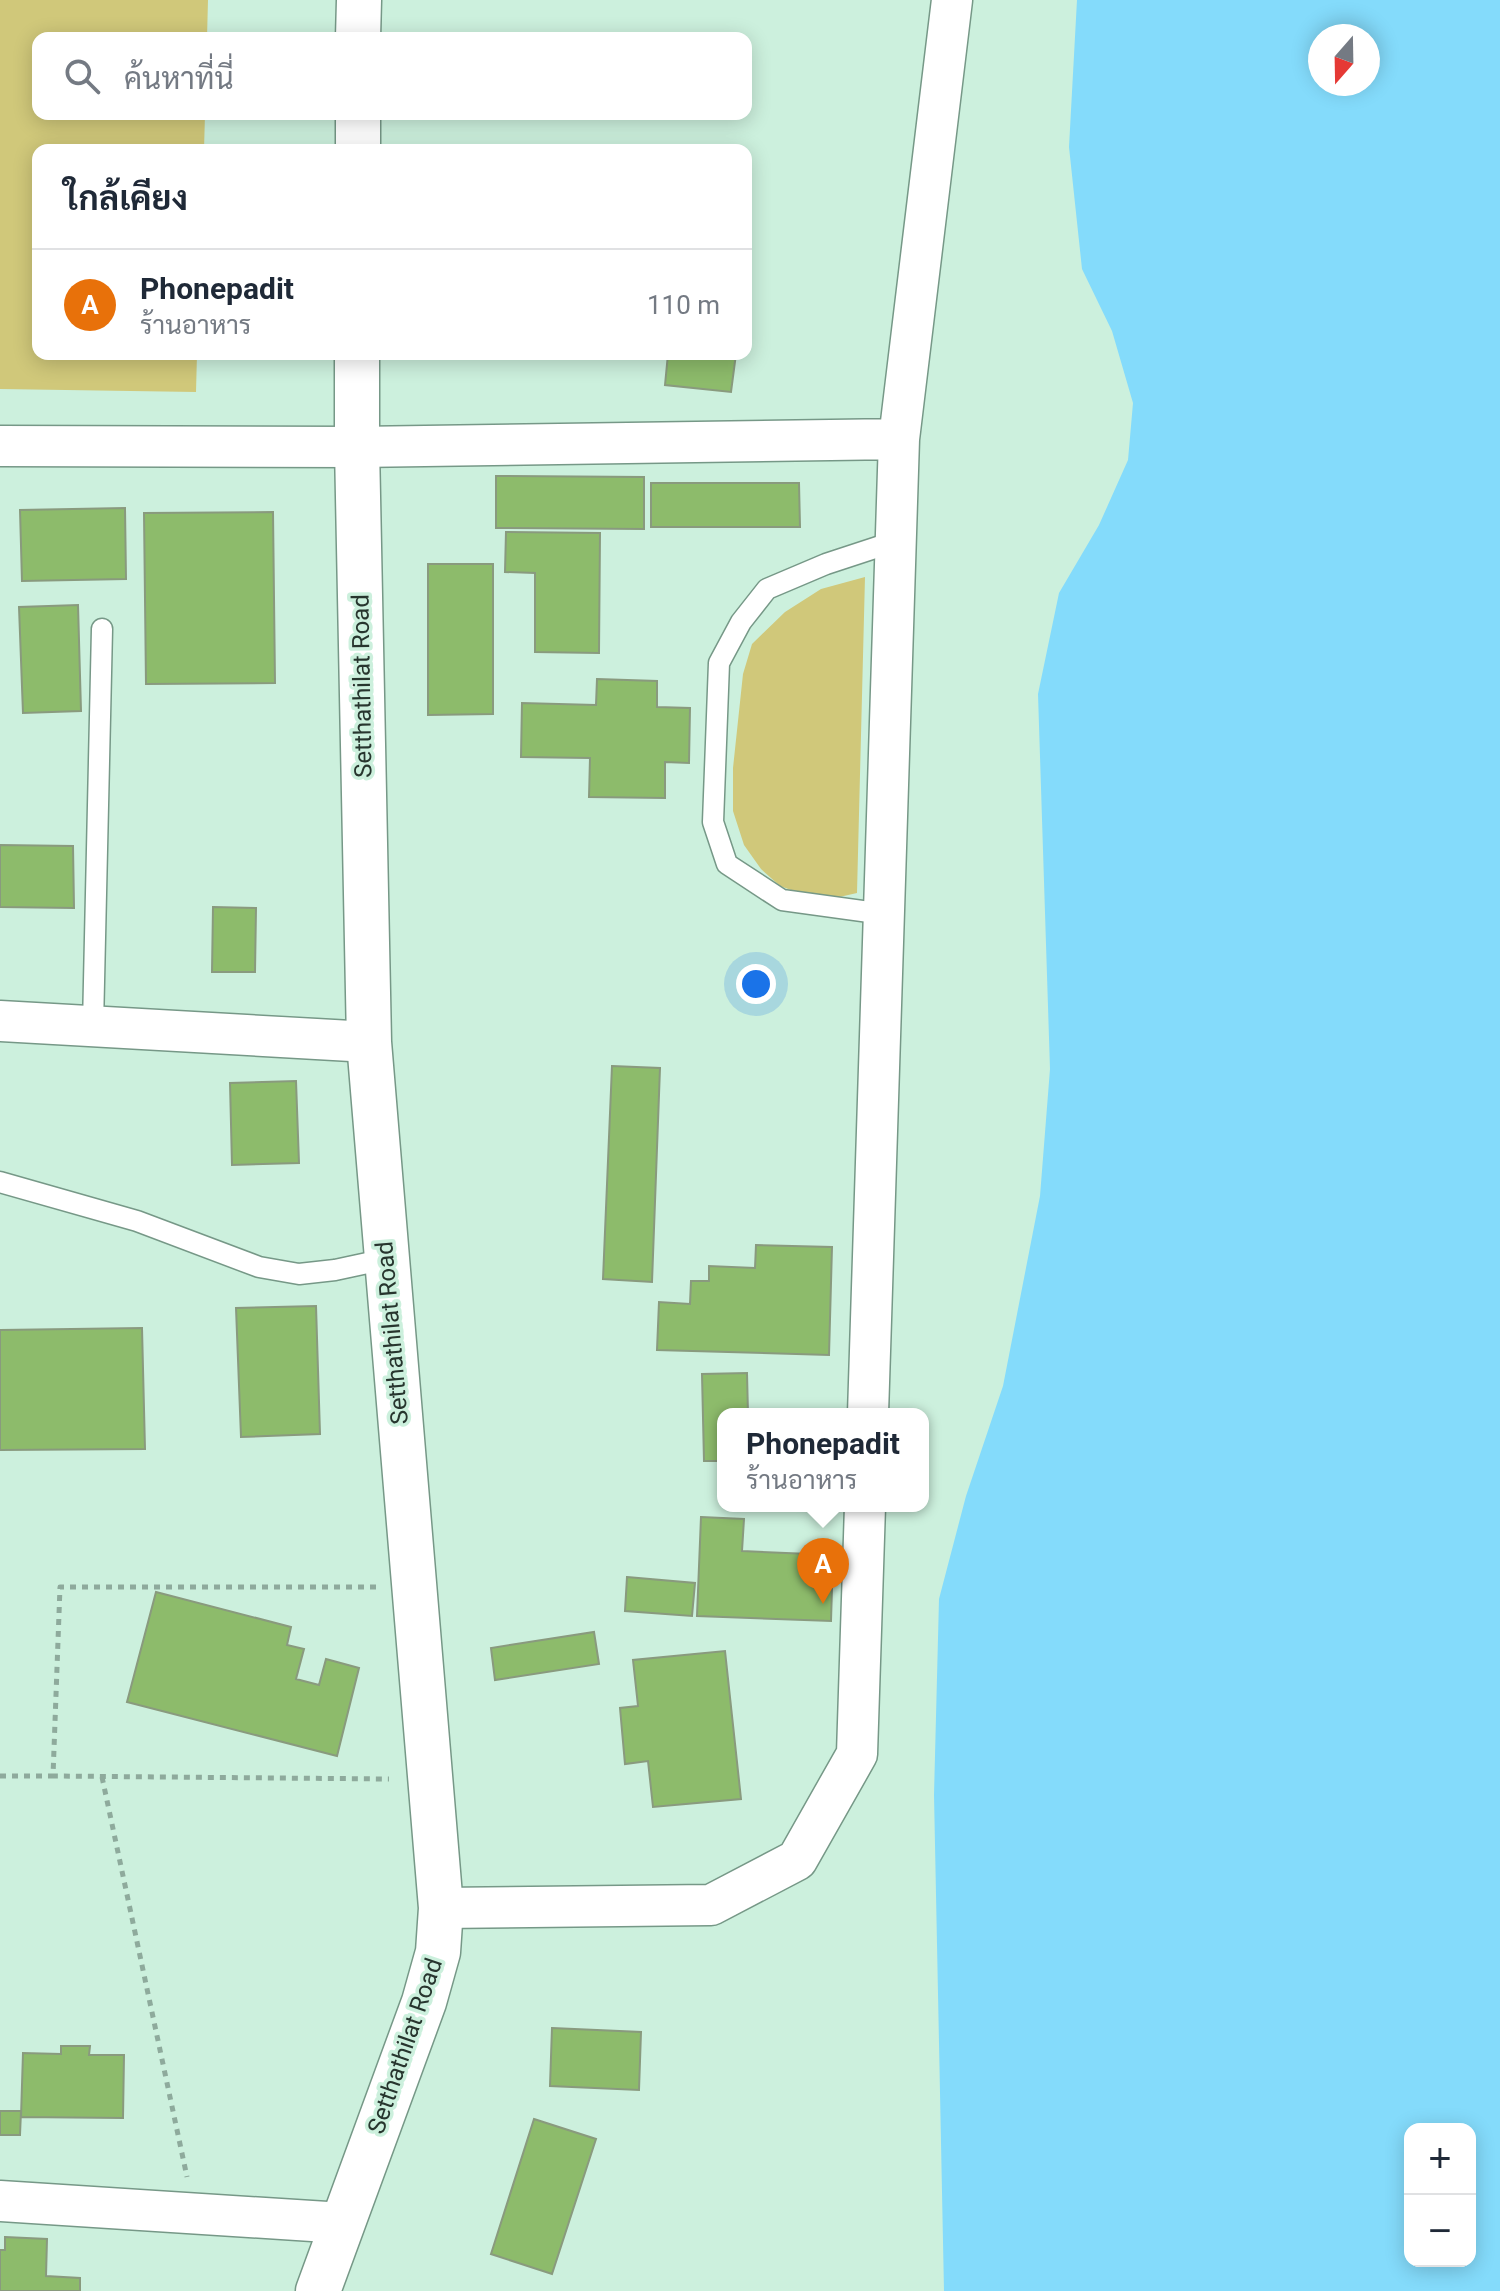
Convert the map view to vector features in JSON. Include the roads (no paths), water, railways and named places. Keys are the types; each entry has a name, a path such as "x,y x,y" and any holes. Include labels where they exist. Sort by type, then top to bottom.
{"street":[{"path":"358,32 359,0"},
{"path":"868,1408 899,439 952,0"},
{"path":"358,120 358,144"},
{"name":"Setthathilat Road","path":"318,2291 424,2002 438,1952 441,1908 369,1042 357,360"},
{"path":"0,446 357,447 899,439"},
{"path":"0,1021 369,1042"},
{"path":"441,1908 711,1905 797,1860 857,1754 865,1512"},
{"path":"0,2201 343,2223"}],"lane":[{"path":"884,914 782,900 727,864 713,822 719,663 741,622 767,589 826,564 896,541"},
{"path":"93,1026 102,629"},
{"path":"0,1182 137,1221 259,1267 299,1274 386,1259"}],"water":[{"path":"1077,0 1500,0 1500,2291 944,2291 934,1795 939,1599 966,1496 1003,1386 1040,1196 1050,1069 1038,694 1059,593 1099,525 1128,460 1133,403 1112,331 1082,269 1069,147"}],"place":[{"name":"Phonepadit","path":"823,1604"}]}
